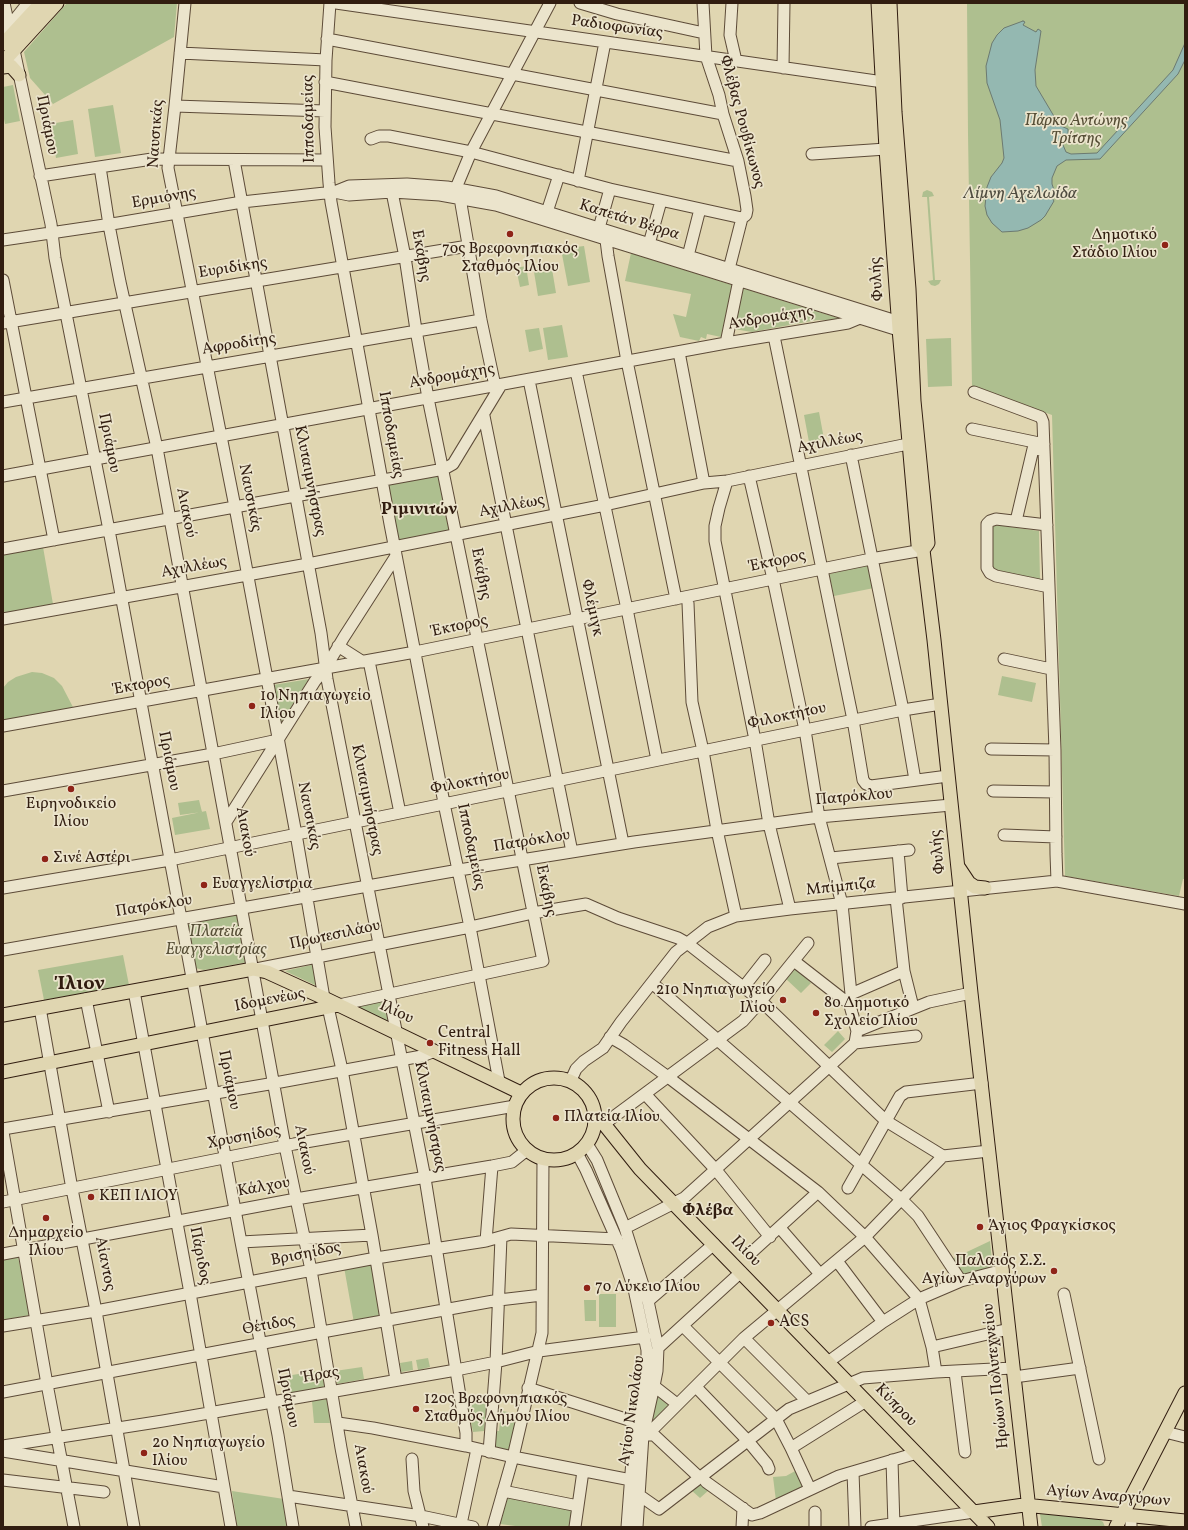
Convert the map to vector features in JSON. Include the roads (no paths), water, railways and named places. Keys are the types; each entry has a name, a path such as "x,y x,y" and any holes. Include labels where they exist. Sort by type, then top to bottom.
{"main road":[{"path":"3,62 8,37 40,3"},
{"path":"8,37 57,3"},
{"name":"Φυλής","path":"878,3 887,83 905,324 908,444 918,545 923,550 941,704 989,1151"},
{"name":"Φυλής","path":"890,3 886,149 915,409 928,543 923,550"},
{"path":"3,67 11,66 19,75"},
{"path":"958,865 969,883 975,887 985,888"},
{"name":"Πρωτεσιλάου","path":"3,1015 253,969"},
{"name":"Ιλίου","path":"253,969 267,972 521,1093"},
{"name":"Ιδομενέως","path":"3,1072 262,1020 330,1003"},
{"path":"553,1078 571,1080 583,1089 588,1096 600,1121 588,1143 577,1153 560,1160 543,1158 527,1150 520,1142 516,1134 513,1115 515,1106 521,1093 530,1085 545,1079 553,1078"},
{"name":"Ιλίου","path":"600,1121 640,1169 777,1309"},
{"name":"Ιλίου","path":"588,1143 608,1141 623,1149"},
{"name":"Ηρώων Πολυτεχνείου","path":"989,1151 1031,1527"},
{"name":"Κύπρου","path":"777,1309 988,1527"},
{"path":"1125,1521 1165,1432 1185,1394"},
{"name":"Αγίων Αναργύρων","path":"974,1512 1020,1505 1125,1521 1185,1521"}],"street":[{"name":"Πριάμου","path":"4,3 8,37 19,75 40,176 110,530 121,598 272,1402 292,1527"},
{"path":"8,37 16,18 28,3"},
{"name":"Ναυσικάς","path":"185,3 168,168 235,507 266,680 296,834 317,957 330,1003 372,1235 396,1380"},
{"name":"Ιπποδαμείας","path":"330,3 325,82 327,160 343,267 395,551 480,975 499,1082"},
{"name":"Ραδιοφωνίας","path":"336,3 398,7 534,32 887,83"},
{"path":"3,549 444,469 454,464 484,416 498,385 481,320 458,193 471,152 550,3"},
{"path":"580,3 623,16 704,32"},
{"name":"Φλέβας Ρουβίκωνος","path":"703,3 706,56 738,161 747,210 746,215 742,218 729,269"},
{"path":"732,3 730,35 736,61"},
{"path":"782,68 784,3"},
{"path":"327,39 723,114"},
{"path":"578,180 605,42"},
{"path":"180,53 326,60"},
{"path":"325,82 738,161"},
{"path":"175,106 325,110"},
{"path":"372,139 379,136 389,136 471,152 610,189 742,218"},
{"path":"812,154 886,149"},
{"path":"40,176 147,159 327,160"},
{"name":"Κλυταιμνήστρας","path":"234,160 321,633 325,669 389,994 395,1032 402,1059 437,1248 466,1433 466,1446"},
{"name":"Αιακού","path":"100,167 109,225 157,448 241,909 275,1083 285,1146 311,1270 356,1527"},
{"path":"547,212 559,175"},
{"name":"Καπετάν Βέρρα","path":"332,192 348,186 407,184 458,193 496,196 729,269 744,278"},
{"path":"599,228 610,189"},
{"name":"Καπετάν Βέρρα","path":"332,192 349,195 392,192 426,194 458,193 606,240 905,324"},
{"name":"Ερμιόνης","path":"3,240 109,225 242,202 332,192"},
{"name":"Εκάβης","path":"392,192 406,257 416,330 428,398 444,469 477,640 543,961"},
{"path":"649,244 660,201"},
{"path":"688,256 700,209"},
{"path":"606,240 627,361 676,599"},
{"name":"Ευριδίκης","path":"7,323 468,246"},
{"path":"726,343 744,278"},
{"path":"3,280 7,323 26,397 54,540"},
{"name":"Καπετάν Βέρρα","path":"767,285 895,329 905,324"},
{"name":"Ανδρομάχης","path":"3,476 726,343 848,323 860,318"},
{"name":"Αφροδίτης","path":"3,402 481,320"},
{"path":"774,336 853,720 863,780 866,784 871,786 948,776"},
{"path":"678,352 704,483"},
{"path":"576,371 627,609 657,760"},
{"name":"Φλέμιγκ","path":"529,380 623,843"},
{"path":"974,392 1041,417 1043,422 1055,750 1058,881"},
{"path":"484,416 559,781 572,852"},
{"path":"972,429 1044,447"},
{"name":"Αχιλλέως","path":"3,619 308,564 395,551 456,534 605,505 704,483 727,481 908,444"},
{"path":"1016,521 1033,449 1044,447"},
{"path":"851,455 903,710 915,780"},
{"path":"1028,470 1045,472"},
{"path":"749,476 773,579 805,730 819,817 842,904 850,998 857,1031 856,1043"},
{"path":"727,481 719,508 714,534 755,740 769,824 790,909"},
{"path":"1047,525 996,518 990,521 987,524 987,568 990,573 996,576 1049,587"},
{"name":"Έκτορος","path":"3,726 366,662 871,559 923,550"},
{"path":"226,822 315,681 325,669 395,551"},
{"path":"688,603 691,695 703,751 716,830 736,916"},
{"path":"338,646 366,662 400,813"},
{"path":"1004,659 1051,669"},
{"name":"Φιλοκτήτου","path":"3,888 170,860 508,792 853,720 941,704"},
{"path":"3,791 213,754 278,740"},
{"path":"991,749 1055,750"},
{"path":"993,791 1056,792"},
{"name":"Πατρόκλου","path":"3,950 181,920 458,870 522,861 623,843 819,817 951,805"},
{"path":"1004,836 1056,837"},
{"path":"831,858 903,851 899,898 904,971 913,1007"},
{"name":"Μπίμπιζα","path":"571,1080 576,1069 584,1061 603,1048 676,952 708,927 736,916 1058,881 1185,904"},
{"name":"Πρωτεσιλάου","path":"253,969 470,927 579,904 586,904 618,918 678,938 687,944"},
{"path":"600,1121 645,1094 743,1021 761,1002 808,943"},
{"path":"687,944 761,1002 886,1121 943,1156 989,1151"},
{"path":"743,988 765,960"},
{"name":"Ιδομενέως","path":"330,1003 389,994 543,961"},
{"path":"794,961 844,1000 904,971"},
{"path":"652,983 902,1200 918,1216 960,1281"},
{"name":"Πάριδος","path":"134,990 190,1293 231,1527"},
{"path":"857,1031 913,1007 971,993"},
{"path":"86,999 109,1112"},
{"name":"Αίαντος","path":"40,1008 134,1527"},
{"path":"626,1228 684,1198 828,1066 856,1043 916,1036"},
{"path":"610,1037 668,1077 818,1192 865,1237 918,1299 932,1347 936,1372"},
{"path":"3,1129 155,1104 214,1092 275,1083 422,1056 435,1051"},
{"path":"848,1188 900,1096 906,1092 982,1083"},
{"path":"645,1094 716,1170 770,1237"},
{"name":"Χρυσηίδος","path":"3,1202 285,1146 515,1106"},
{"path":"3,1132 47,1384 63,1461 74,1527"},
{"path":"588,1143 626,1228 648,1301 658,1348 684,1326 741,1272"},
{"name":"Κάλχου","path":"3,1254 296,1198 492,1166 512,1162 527,1150"},
{"path":"577,1153 617,1239 634,1289 647,1350 647,1371 636,1422 626,1527"},
{"path":"643,1435 654,1428 744,1338 865,1237 943,1156"},
{"path":"494,1527 513,1457 542,1333 543,1158"},
{"path":"486,1241 492,1166"},
{"path":"752,1252 818,1192"},
{"path":"780,1228 820,1274"},
{"name":"Βρισηίδος","path":"3,1326 96,1311 376,1258 521,1234 543,1237 617,1239"},
{"path":"241,1242 372,1235"},
{"path":"489,1452 496,1362 501,1237"},
{"path":"648,1301 714,1244"},
{"path":"837,1261 883,1322"},
{"path":"828,1362 883,1322 918,1299 960,1281 1003,1270"},
{"path":"1064,1294 1099,1459"},
{"name":"Θέτιδος","path":"3,1392 499,1300 542,1295"},
{"path":"684,1326 776,1419 810,1489"},
{"path":"932,1347 1009,1329"},
{"name":"Ήρας","path":"3,1446 211,1413 332,1390 456,1370 539,1351 645,1337"},
{"path":"744,1338 807,1401"},
{"name":"Αγίου Νικολάου","path":"637,1527 643,1435 657,1371 658,1348"},
{"path":"639,1495 659,1509 703,1480 748,1441 789,1409 807,1401 816,1399 863,1378 936,1372 1014,1373 1080,1368"},
{"path":"955,1372 966,1452"},
{"path":"654,1386 677,1404"},
{"path":"696,1387 748,1441 770,1469"},
{"path":"528,1388 636,1422"},
{"path":"791,1448 866,1401"},
{"path":"338,1423 477,1448 489,1452 630,1480"},
{"path":"1165,1432 1185,1438"},
{"path":"643,1435 654,1435 703,1480 752,1515 760,1513 810,1489 853,1472 917,1453"},
{"path":"461,1524 477,1448"},
{"path":"3,1451 224,1487"},
{"path":"412,1459 414,1491 422,1522"},
{"path":"892,1460 894,1526"},
{"path":"575,1527 582,1471"},
{"path":"853,1472 855,1527"},
{"path":"3,1480 104,1492"},
{"path":"503,1491 578,1506"},
{"path":"288,1496 352,1505 422,1522 461,1524 473,1527"},
{"path":"741,1506 742,1527"},
{"path":"815,1512 816,1527"},
{"path":"871,1527 894,1526 974,1512"}],"water":[{"name":"Λίμνη Αχελωίδα","path":"1023,21 1025,22 1023,25 1036,32 1038,29 1041,31 1035,70 1036,86 1058,123 1068,129 1068,134 1064,138 1063,145 1066,152 1071,154 1097,153 1173,70 1185,43 1185,60 1178,74 1100,159 1066,160 1057,166 1052,178 1055,193 1052,198 1054,201 1041,220 1028,228 1018,231 1002,232 992,223 987,215 985,206 987,187 991,177 1004,158 1000,120 987,83 986,66 992,43 997,35 1004,28"}],"place":[{"name":"7ος Βρεφονηπιακός Σταθμός Ιλίου","path":"510,234"},
{"name":"Δημοτικό Στάδιο Ιλίου","path":"1165,245"},
{"name":"1ο Νηπιαγωγείο Ιλίου","path":"252,706"},
{"name":"Ειρηνοδικείο Ιλίου","path":"71,789"},
{"name":"Σινέ Αστέρι","path":"45,859"},
{"name":"Ευαγγελίστρια","path":"204,885"},
{"name":"21ο Νηπιαγωγείο Ιλίου","path":"783,1000"},
{"name":"8ο Δημοτικό Σχολείο Ιλίου","path":"816,1013"},
{"name":"Central Fitness Hall","path":"430,1043"},
{"name":"Πλατεία Ιλίου","path":"556,1118"},
{"name":"ΚΕΠ ΙΛΙΟΥ","path":"91,1197"},
{"name":"Δημαρχείο Ιλίου","path":"46,1218"},
{"name":"Άγιος Φραγκίσκος","path":"980,1227"},
{"name":"Παλαιός Σ.Σ. Αγίων Αναργύρων","path":"1054,1271"},
{"name":"7ο Λύκειο Ιλίου","path":"587,1288"},
{"name":"ACS","path":"771,1323"},
{"name":"12ος Βρεφονηπιακός Σταθμός Δήμου Ιλίου","path":"416,1409"},
{"name":"2ο Νηπιαγωγείο Ιλίου","path":"144,1453"}],"district":[{"name":"Ριμινιτών","path":"419,511"},
{"name":"Ίλιον","path":"81,985"},
{"name":"Φλέβα","path":"708,1212"}],"park label":[{"name":"Πάρκο Αντώνης Τρίτσης","path":"1076,131"},
{"name":"Πλατεία Ευαγγελιστρίας","path":"216,942"}]}
